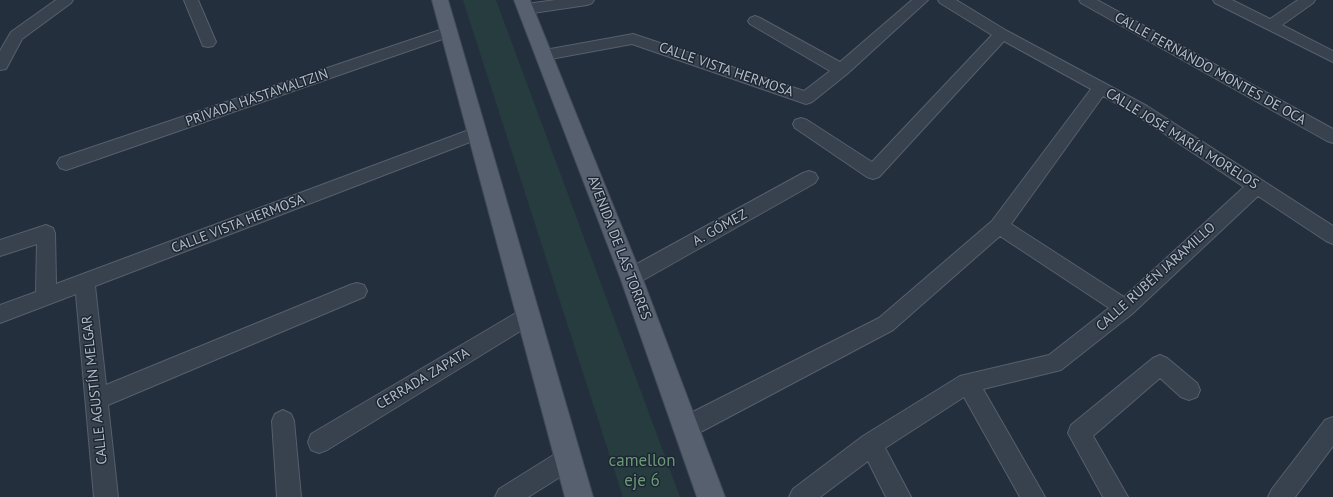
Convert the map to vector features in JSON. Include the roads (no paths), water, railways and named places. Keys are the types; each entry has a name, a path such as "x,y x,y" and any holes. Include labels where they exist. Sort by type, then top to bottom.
{"main road":[{"path":"440,0 579,497"},
{"name":"AVENIDA DE LAS TORRES","path":"524,5 545,54 631,277 711,497"}],"street":[{"path":"0,65 16,36 66,0"},
{"path":"191,0 208,42"},
{"path":"524,5 587,0"},
{"name":"CALLE VISTA HERMOSA","path":"545,54 633,39 806,98 841,70 921,0"},
{"name":"CALLE JOSÉ MARÍA MORELOS","path":"945,0 1002,34 1142,110 1333,236"},
{"name":"CALLE FERNANDO MONTES DE OCA","path":"1086,0 1333,137"},
{"path":"1220,0 1333,57"},
{"path":"1271,26 1308,0"},
{"path":"755,21 841,70"},
{"name":"PRIVADA HASTAMALTZIN","path":"66,163 449,32"},
{"path":"801,124 873,172 1002,34"},
{"path":"685,428 886,324 1000,226 1101,87"},
{"name":"CALLE VISTA HERMOSA","path":"0,314 477,133"},
{"name":"A. GÓMEZ","path":"631,277 809,178"},
{"name":"CALLE RUBÉN JARAMILLO","path":"801,497 871,444 968,383 1054,364 1125,308 1257,186"},
{"path":"1000,226 1125,308"},
{"path":"0,248 46,233 46,297"},
{"name":"CALLE AGUSTÍN MELGAR","path":"85,283 106,497"},
{"path":"97,399 357,290"},
{"name":"CERRADA ZAPATA","path":"319,442 528,316"},
{"path":"1116,497 1079,433 1160,366 1189,390"},
{"path":"968,383 1033,497"},
{"path":"283,421 289,497"},
{"path":"1280,497 1333,428"},
{"path":"871,444 899,497"},
{"path":"507,497 568,459"}],"park label":[{"name":"camellon eje 6","path":"642,471"}]}
